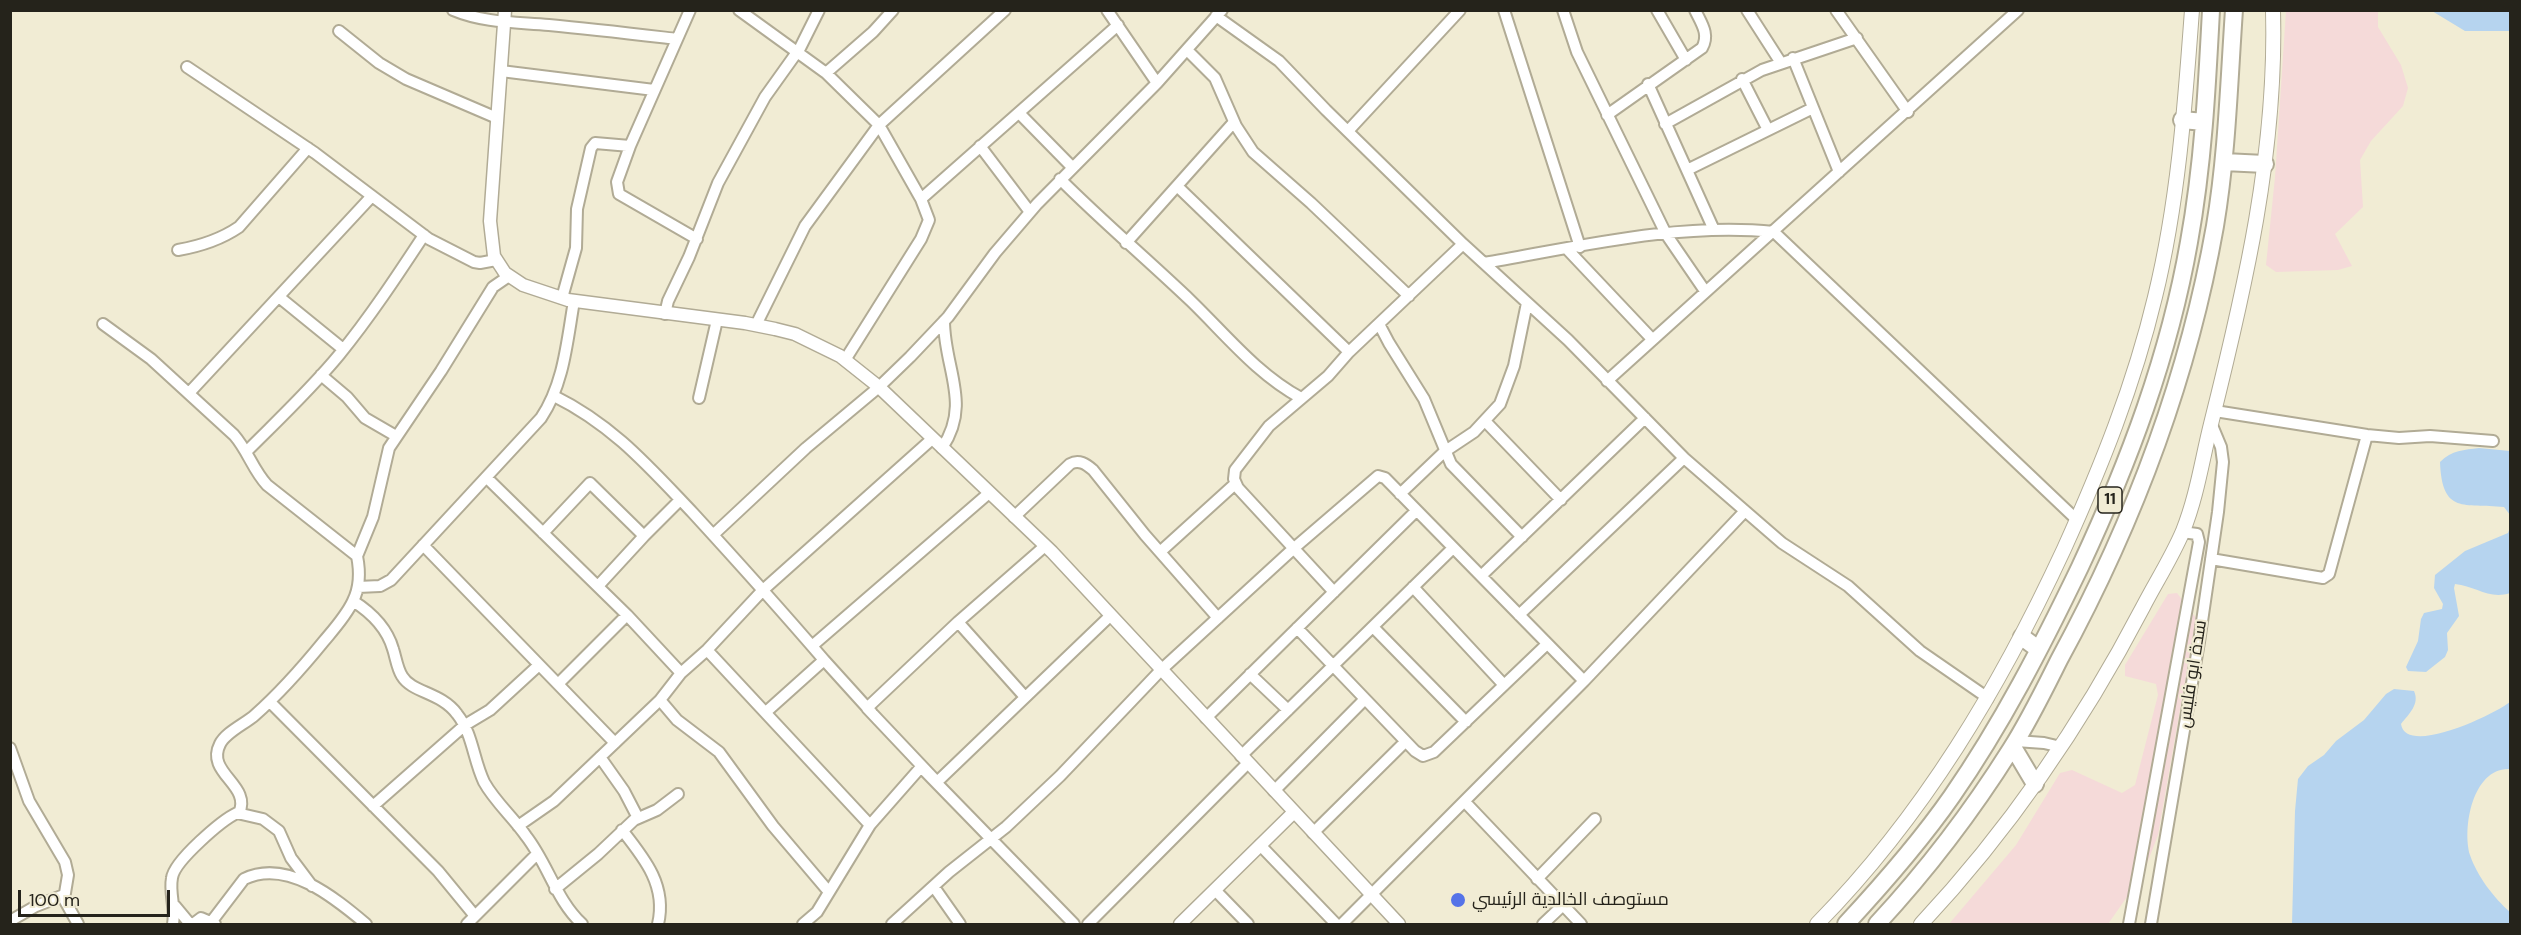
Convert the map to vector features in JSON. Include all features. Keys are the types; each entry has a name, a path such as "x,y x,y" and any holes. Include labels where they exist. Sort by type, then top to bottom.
{"highway":[{"name":"11","path":"1846,924 1917,843 1983,749 2038,649 2093,540 2122,475 2162,360 2189,242 2204,122 2211,10"},
{"name":"11","path":"1877,924 1955,830 2014,744 2102,581 2144,483 2166,421 2190,336 2215,227 2224,162 2234,10"},
{"path":"2182,120 2204,122"},
{"path":"2224,162 2265,164"},
{"path":"2022,637 2038,649"},
{"path":"2014,744 2035,784"}],"main road":[{"path":"1817,924 1866,871 1935,782 1988,698 2022,637 2077,520 2122,410 2156,296 2168,238 2192,10"},
{"path":"1921,924 2008,822 2061,747 2113,665 2182,532 2195,495 2241,303 2265,164 2272,88 2273,10"}],"street":[{"path":"453,10 466,16 504,17 677,39"},
{"path":"690,10 630,146 617,182 619,194 697,239"},
{"path":"739,10 826,73 879,125 921,199 929,220 921,239 845,360"},
{"path":"665,314 668,301 697,239 718,183 765,97 797,52 819,10"},
{"path":"826,73 873,32 893,10"},
{"path":"756,325 805,226 879,125 1005,10"},
{"path":"1107,10 1157,83"},
{"path":"1348,131 1460,10"},
{"path":"1504,10 1580,246"},
{"path":"1563,10 1572,40 1606,115 1666,234 1705,291"},
{"path":"1658,10 1686,60"},
{"path":"1606,115 1702,48 1706,41 1706,33 1695,10"},
{"path":"1747,10 1781,63"},
{"path":"1836,10 1908,112"},
{"path":"1607,381 1705,291 1908,112 2018,10"},
{"path":"713,535 806,448 879,387 944,321 995,253 1030,212 1157,83 1219,13 1279,61 1463,243 1568,340 1684,458 1782,543 1853,590 1920,651 1988,698"},
{"path":"504,17 490,221 491,248 496,260 509,276 523,285 574,301 756,325 795,334 845,360 879,387 1045,546 1399,924"},
{"path":"921,199 1118,25"},
{"path":"339,31 379,63 406,79 497,118"},
{"path":"1665,124 1742,79 1793,58 1857,38"},
{"path":"1187,50 1215,78 1234,122 1253,152 1311,203 1409,296"},
{"path":"1793,58 1839,172"},
{"path":"187,67 308,148 424,235 474,262 496,260"},
{"path":"501,71 654,90"},
{"path":"1742,79 1767,129"},
{"path":"1648,84 1714,230"},
{"path":"1687,170 1813,108"},
{"path":"1020,113 1072,167"},
{"path":"1126,243 1234,122"},
{"path":"562,298 576,248 577,209 591,148 595,143 630,146"},
{"path":"980,146 1030,212"},
{"path":"178,250 208,244 225,237 239,227 308,148"},
{"path":"1060,179 1194,304 1248,360 1269,378 1301,398"},
{"path":"1177,186 1349,352"},
{"path":"189,393 372,196"},
{"path":"1484,263 1666,234 1714,230 1774,232 2077,520"},
{"path":"247,451 343,349 424,235"},
{"path":"1334,592 1235,484 1234,474 1237,466 1269,426 1328,376 1349,352 1463,243"},
{"path":"1567,249 1652,339"},
{"path":"239,813 242,804 241,794 222,771 218,760 218,748 223,739 270,702 331,632 354,601 358,587 357,556 373,517 388,448 441,371 493,287 509,276"},
{"path":"279,297 343,349"},
{"path":"358,587 380,586 387,583 542,418 554,396 563,363 574,301"},
{"path":"1400,494 1444,452 1474,432 1500,404 1507,390 1527,303"},
{"path":"699,398 717,320"},
{"path":"942,448 953,427 957,407 956,387 947,356 944,321"},
{"path":"103,324 144,353 234,435 247,451 256,471 267,485 357,556"},
{"path":"1379,324 1424,399 1444,452 1451,464 1522,537"},
{"path":"321,375 347,397 365,417 396,436"},
{"path":"554,396 607,428 630,447 713,535 921,767 1074,924"},
{"path":"2213,417 2399,438 2430,436 2493,441"},
{"name":"سدة ابو فليس","path":"2151,924 2211,559 2223,462 2213,417"},
{"path":"1481,576 1645,418"},
{"path":"1485,421 1561,500"},
{"path":"2211,559 2323,578 2329,574 2367,435"},
{"path":"518,826 555,801 660,700 681,673 707,650 763,590 933,439"},
{"path":"1519,615 1684,458"},
{"path":"1014,517 1070,464 1080,462 1093,470 1218,618"},
{"path":"894,924 1060,776 1161,670 1293,549 1376,477 1382,476 1584,681"},
{"path":"487,478 627,615 681,673"},
{"path":"543,533 590,483 644,536"},
{"path":"1160,552 1235,484"},
{"path":"812,646 989,493"},
{"path":"597,586 680,500"},
{"path":"1206,718 1416,510"},
{"path":"1342,924 1584,681 1746,511"},
{"name":"سدة ابو فليس","path":"2129,924 2199,542 2197,534 2182,532"},
{"path":"423,545 615,743"},
{"path":"867,708 958,622 1045,546"},
{"path":"1088,924 1288,710 1454,548"},
{"path":"1413,587 1504,685"},
{"path":"354,601 376,619 384,630 406,682 443,699 465,725 483,780 537,854 555,889 577,923"},
{"path":"558,684 627,615"},
{"path":"936,782 1110,615"},
{"path":"958,622 1025,697"},
{"path":"1372,627 1466,722"},
{"path":"1297,628 1406,742 1419,754 1429,755 1547,644"},
{"path":"707,650 870,825"},
{"path":"766,712 824,660"},
{"path":"373,806 465,725 490,710 539,665"},
{"path":"1250,674 1288,710"},
{"path":"1274,791 1365,699"},
{"path":"660,700 677,720 718,752 773,826 829,892"},
{"path":"270,702 438,871 471,920 537,854"},
{"path":"867,708 936,782"},
{"path":"1313,833 1406,742"},
{"path":"2014,744 2043,742 2061,747"},
{"path":"10,748 29,801 65,862 68,875 64,895 70,914 78,924"},
{"path":"600,758 624,791 638,818"},
{"path":"803,924 818,912 870,825 921,767"},
{"path":"555,889 598,854 622,830 638,818 657,810 678,794"},
{"path":"1465,802 1581,924"},
{"path":"1180,924 1294,812"},
{"path":"173,924 171,879 177,866 213,830 239,813 263,819 279,831 291,858 312,886"},
{"path":"1537,879 1595,819"},
{"path":"622,830 654,875 660,903 658,924"},
{"path":"1260,845 1336,924"},
{"path":"174,906 191,924 201,918 213,923 239,884 252,875 273,871 312,886 363,923"},
{"path":"934,887 960,924"},
{"path":"1215,890 1248,924"},
{"path":"10,921 36,906 64,895"},
{"path":"1543,924 1563,905"}],"shaded area":[{"path":"2286,11 2378,11 2378,27 2401,65 2408,88 2403,106 2371,141 2360,160 2363,207 2335,234 2352,266 2338,270 2276,272 2266,265 2275,177"},
{"path":"2177,593 2196,618 2158,835 2143,874 2108,924 1949,924 2016,845 2060,773 2072,770 2122,793 2135,785 2158,695 2156,684 2125,676 2125,665 2168,594"}],"water":[{"path":"2432,11 2510,11 2510,31 2465,31"},
{"path":"2479,448 2510,451 2510,515 2504,507 2458,503 2445,491 2440,462 2454,453"},
{"path":"2510,527 2510,593 2489,594 2455,584 2459,616 2447,633 2448,650 2445,657 2426,672 2408,671 2406,667 2418,641 2424,613 2442,609 2443,604 2434,588 2435,575 2465,551 2508,533"},
{"path":"2394,689 2414,691 2415,705 2401,724 2407,733 2418,736 2452,730 2510,702 2510,769 2497,771 2479,788 2469,815 2468,843 2477,871 2498,900 2510,912 2510,924 2292,924 2298,779 2308,766 2364,720 2386,694"}],"place":[{"name":"مستوصف الخالدية الرئيسي","path":"1458,900"}]}
